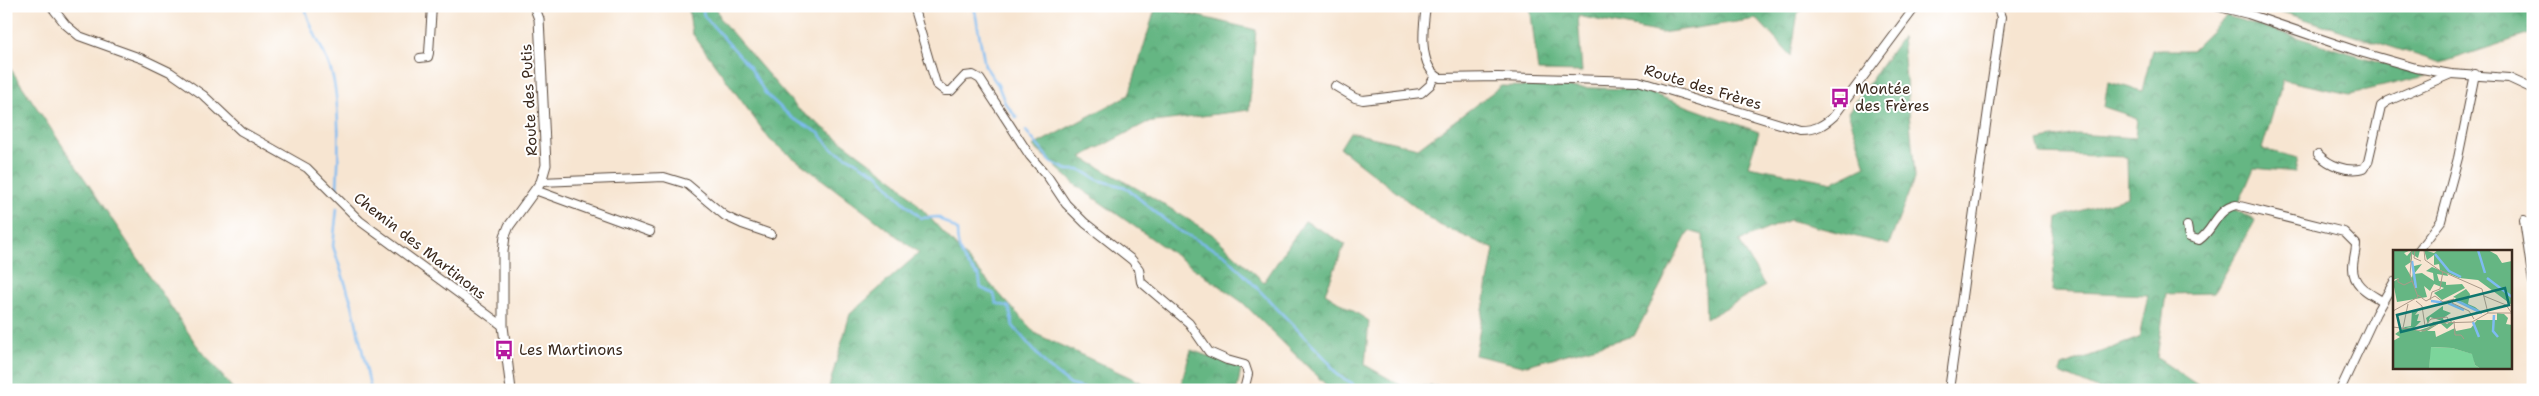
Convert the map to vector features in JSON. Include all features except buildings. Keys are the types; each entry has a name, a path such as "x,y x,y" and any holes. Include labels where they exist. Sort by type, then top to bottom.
{"street":[{"name":"Chemin des Martinons","path":"52,6 66,26 79,36 143,59 170,72 203,95 241,131 307,168 360,221 503,326"},
{"path":"420,58 428,57 429,53 432,6"},
{"name":"Route des Putis","path":"511,390 503,326 503,252 505,236 509,226 538,186 546,165 540,39 538,19 534,6"},
{"path":"913,6 936,84 945,91 951,91 966,76 973,75 980,79 1030,156 1075,214 1132,260 1139,269 1141,282 1189,323 1209,352 1245,365 1248,374 1244,390"},
{"path":"1335,86 1354,98 1363,100 1421,93 1430,85 1435,76 1425,58 1426,6"},
{"name":"Route des Frères","path":"1435,76 1440,78 1498,77 1638,81 1800,130 1809,130 1824,124 1834,116 1916,6"},
{"path":"1949,390 2000,17 1997,6"},
{"path":"2215,6 2248,14 2360,52 2416,68 2450,74 2475,74 2509,78 2533,89"},
{"path":"2318,154 2334,166 2358,170 2364,168 2368,162 2382,106 2388,101 2445,78 2450,74"},
{"path":"2419,250 2441,221 2458,158 2475,74"},
{"path":"538,186 664,176 687,184 725,216 771,234"},
{"path":"538,186 650,232"},
{"path":"2187,226 2189,237 2199,240 2204,237 2227,207 2236,205 2344,232 2356,244 2353,267 2355,279 2360,287 2382,301"},
{"path":"2524,220 2533,282"},
{"path":"2340,390 2382,301 2393,284"}],"green space":[{"path":"688,6 716,6 721,20 798,109 898,183 1036,334 1149,386 1181,384 1191,350 1241,368 1237,390 828,390 850,314 919,253 770,140 692,33"},
{"path":"1156,6 1256,30 1249,110 1146,123 1081,157 1212,234 1264,282 1305,221 1345,244 1325,293 1369,321 1365,365 1402,386 1475,387 1471,390 1331,390 1242,302 1077,186 1033,146 1129,95"},
{"path":"1530,6 1815,6 1798,12 1791,56 1757,19 1661,33 1578,16 1582,72 1538,71"},
{"path":"2264,6 2533,6 2533,33 2441,63"},
{"path":"2227,16 2426,76 2350,94 2283,80 2262,149 2298,158 2295,172 2254,168 2236,210 2255,221 2214,293 2166,294 2157,358 2205,390 2100,390 2060,373 2062,366 2139,338 2148,295 2052,291 2058,217 2128,197 2127,157 2040,154 2037,141 2076,134 2135,138 2137,118 2104,107 2108,82 2142,91 2152,50 2192,50"},
{"path":"1902,37 1915,176 1889,245 1789,220 1739,241 1765,286 1706,319 1703,235 1689,231 1634,336 1523,366 1475,355 1494,249 1437,224 1340,148 1350,132 1418,148 1501,86 1639,89 1759,132 1748,166 1833,182 1866,166 1848,112"},
{"path":"6,62 196,344 234,390 6,390"}],"waterway":[{"path":"305,6 310,24 329,65 335,86 338,131 337,189"},
{"path":"702,6 704,16 750,67 765,93 792,118 819,133 831,148 878,174 896,195 921,218 938,217 957,230 958,244 962,256 979,276 981,288 994,294 996,303 1009,307 1013,326 1050,369 1071,385 1089,390"},
{"path":"974,6 985,66 998,85 1005,103 1017,118"},
{"path":"1026,131 1052,163 1068,170 1081,170 1098,180 1125,187 1176,229 1225,255 1328,361 1337,375 1352,383 1355,390"},
{"path":"337,208 333,246 352,304 371,390"},
{"path":"6,385 9,390"}],"place":[{"name":"Montée des Frères","path":"1840,98"},
{"name":"Les Martinons","path":"504,350"}]}
